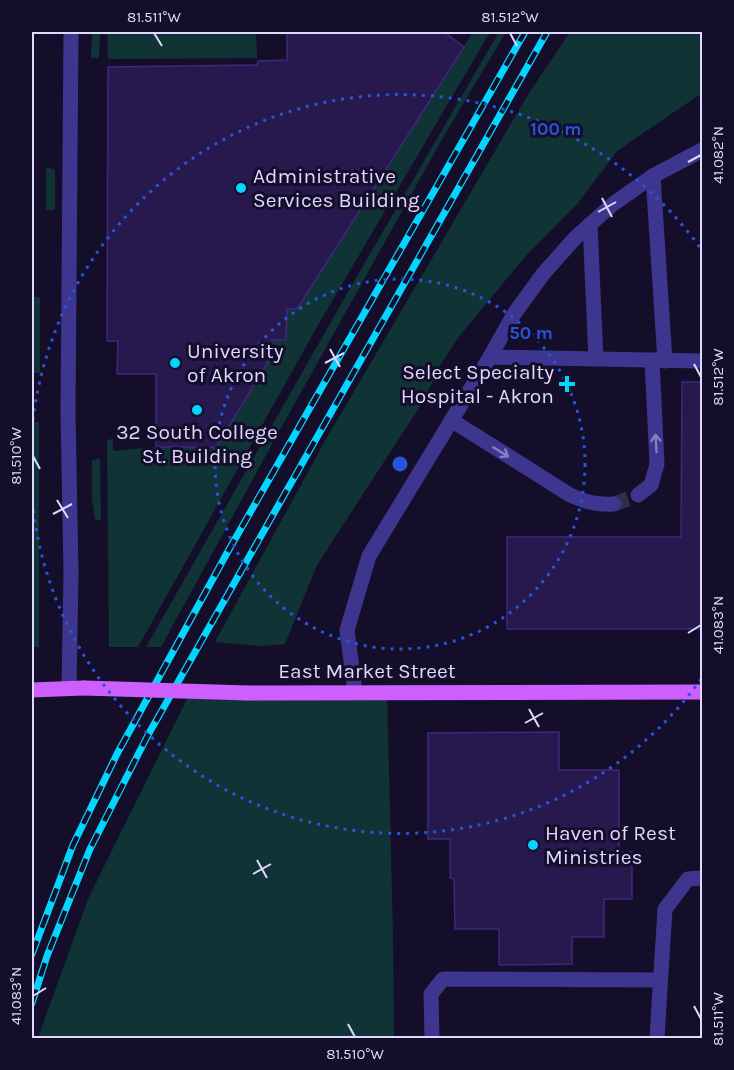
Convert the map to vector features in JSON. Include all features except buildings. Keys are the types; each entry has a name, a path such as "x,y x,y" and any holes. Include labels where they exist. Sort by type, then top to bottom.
{"main road":[{"name":"East Market Street","path":"32,690 77,688 248,693 702,692"}],"street":[{"path":"71,32 68,411 71,573 77,688"},
{"path":"355,692 347,630 369,556 514,314 543,274 576,237 613,204 653,176 702,150"},
{"path":"639,495 651,485 657,464 659,361 653,176"},
{"path":"590,225 596,359"},
{"path":"490,357 702,362"},
{"path":"451,420 570,495 588,502 614,504"},
{"path":"657,1038 665,909 688,879 702,878"},
{"path":"432,1038 431,994 443,979 660,980"}],"green space":[{"path":"92,32 100,32 99,58 91,58"},
{"path":"107,32 256,32 257,58 108,59"},
{"path":"473,32 490,32 318,325 138,647 109,647 107,440 113,439 113,451 156,447 216,447 273,355 272,340 286,340 287,309 297,309"},
{"path":"499,32 506,32 444,136 161,647 146,647 356,278"},
{"path":"570,32 702,32 702,93 617,151 578,203 523,259 458,338 439,367 424,400 317,565 285,644 263,646 215,642 325,441 529,93"},
{"path":"46,167 55,170 55,210 46,210"},
{"path":"34,297 40,297 40,373 33,373"},
{"path":"32,422 39,422 39,647 32,647 32,583 34,583"},
{"path":"100,459 101,520 95,520 92,500 92,460"},
{"path":"191,691 387,691 394,1038 38,1038 88,899"}],"tunnel":[{"path":"614,504 638,495"}],"railway":[{"path":"32,954 73,845 117,754 227,553 525,32"},
{"path":"32,1003 47,956 90,849 148,735 547,32"}],"place":[{"name":"Administrative Services Building","path":"241,188"},
{"name":"University of Akron","path":"175,363"},
{"name":"Select Specialty Hospital - Akron","path":"567,384"},
{"name":"32 South College St. Building","path":"197,410"},
{"name":"Haven of Rest Ministries","path":"533,845"}]}
